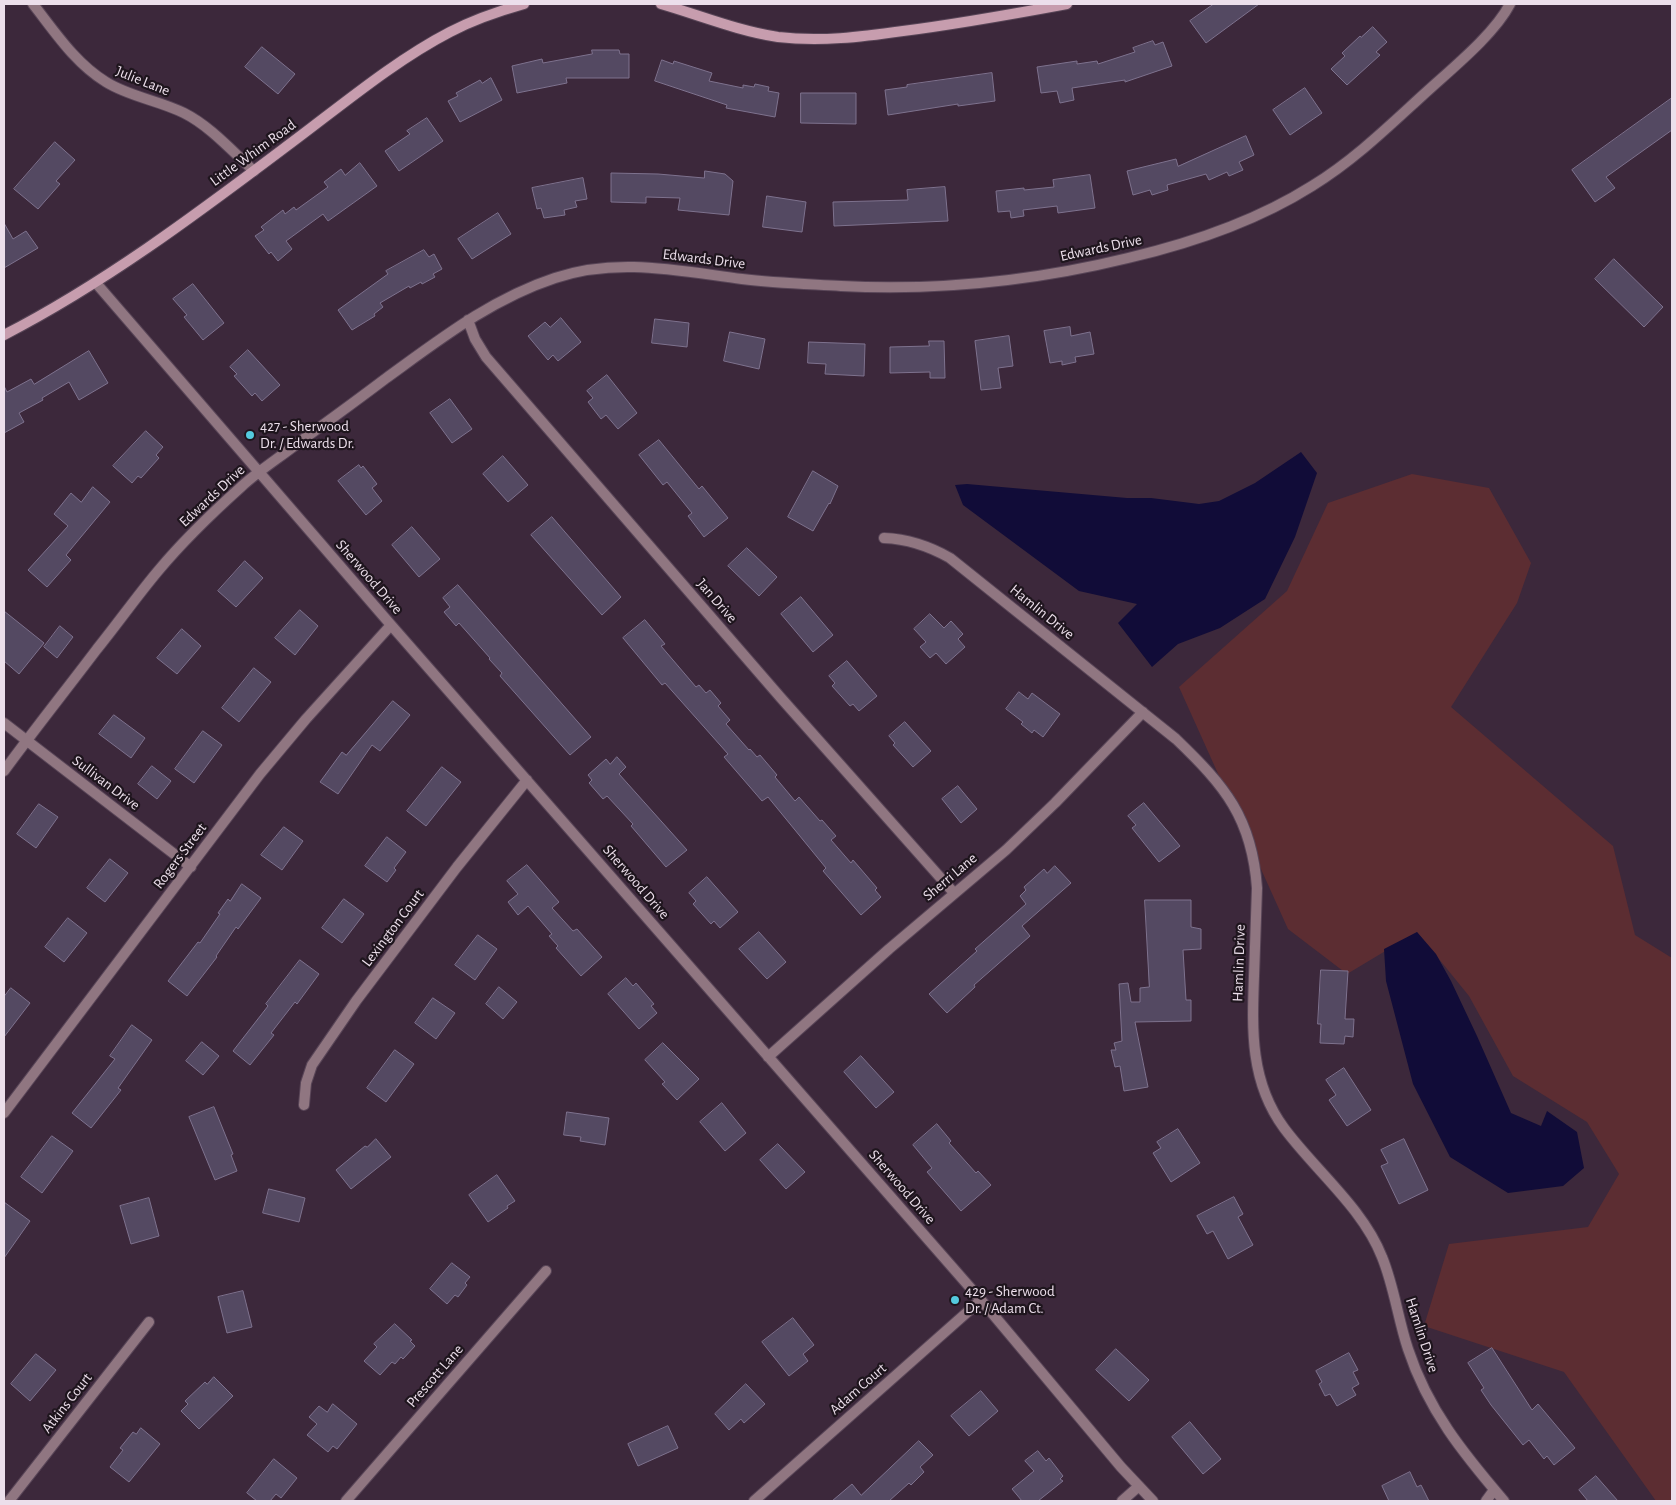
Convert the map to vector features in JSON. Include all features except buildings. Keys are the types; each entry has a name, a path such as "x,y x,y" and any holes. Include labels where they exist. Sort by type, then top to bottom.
{"street":[{"name":"Julie Lane","path":"33,4 69,50 105,82 129,94 182,112 198,120 254,171"},
{"name":"Little Whim Road","path":"4,335 37,318 96,282 254,171 415,53 450,32 494,13 524,4"},
{"path":"661,4 751,31 778,37 820,39 855,38 947,26 1067,4"},
{"name":"Edwards Drive","path":"4,771 159,570 197,528 259,472 468,320 504,299 552,278 582,270 613,266 638,266 762,281 845,286 911,287 958,285 1028,278 1096,266 1168,248 1219,232 1272,209 1311,187 1347,162 1458,63 1502,18 1510,4"},
{"name":"Sherwood Drive","path":"96,282 391,625 981,1300 1153,1501"},
{"name":"Jan Drive","path":"468,320 475,340 486,358 954,894"},
{"name":"Hamlin Drive","path":"884,538 910,541 931,547 950,558 1176,739 1207,769 1226,792 1240,816 1250,841 1255,867 1257,888 1252,1022 1254,1050 1260,1078 1270,1103 1284,1128 1360,1218 1371,1235 1382,1258 1408,1350 1426,1394 1464,1454 1504,1501"},
{"name":"Rogers Street","path":"4,1113 266,767 306,719 391,625"},
{"name":"Sherri Lane","path":"768,1057 1006,850 1055,804 1143,712"},
{"name":"Sullivan Drive","path":"4,723 191,866"},
{"name":"Lexington Court","path":"304,1105 306,1082 312,1065 356,1001 457,867 527,780"},
{"name":"Prescott Lane","path":"346,1501 546,1271"},
{"name":"Adam Court","path":"754,1501 981,1300"},
{"name":"Atkins Court","path":"9,1501 149,1322"},
{"path":"1122,1501 1139,1486"},
{"path":"1486,1501 1494,1490"}],"shaded area":[{"path":"1301,452 1317,473 1295,537 1265,599 1220,628 1178,644 1152,667 1118,623 1137,604 1079,591 963,505 955,485 967,484 1127,498 1151,498 1199,504 1219,501 1255,483"},
{"path":"1412,474 1489,488 1531,563 1517,603 1451,707 1613,846 1635,935 1672,958 1672,1501 1656,1501 1564,1372 1424,1326 1449,1244 1588,1227 1619,1174 1587,1122 1513,1076 1469,996 1417,932 1347,974 1288,929 1179,687 1287,591 1328,503"},
{"path":"1417,932 1436,954 1451,981 1511,1113 1541,1126 1547,1111 1577,1132 1584,1168 1563,1186 1508,1193 1450,1157 1413,1084 1386,981 1384,949"}],"place":[{"name":"427 - Sherwood Dr. / Edwards Dr.","path":"250,435"},
{"name":"429 - Sherwood Dr. / Adam Ct.","path":"955,1300"}]}
